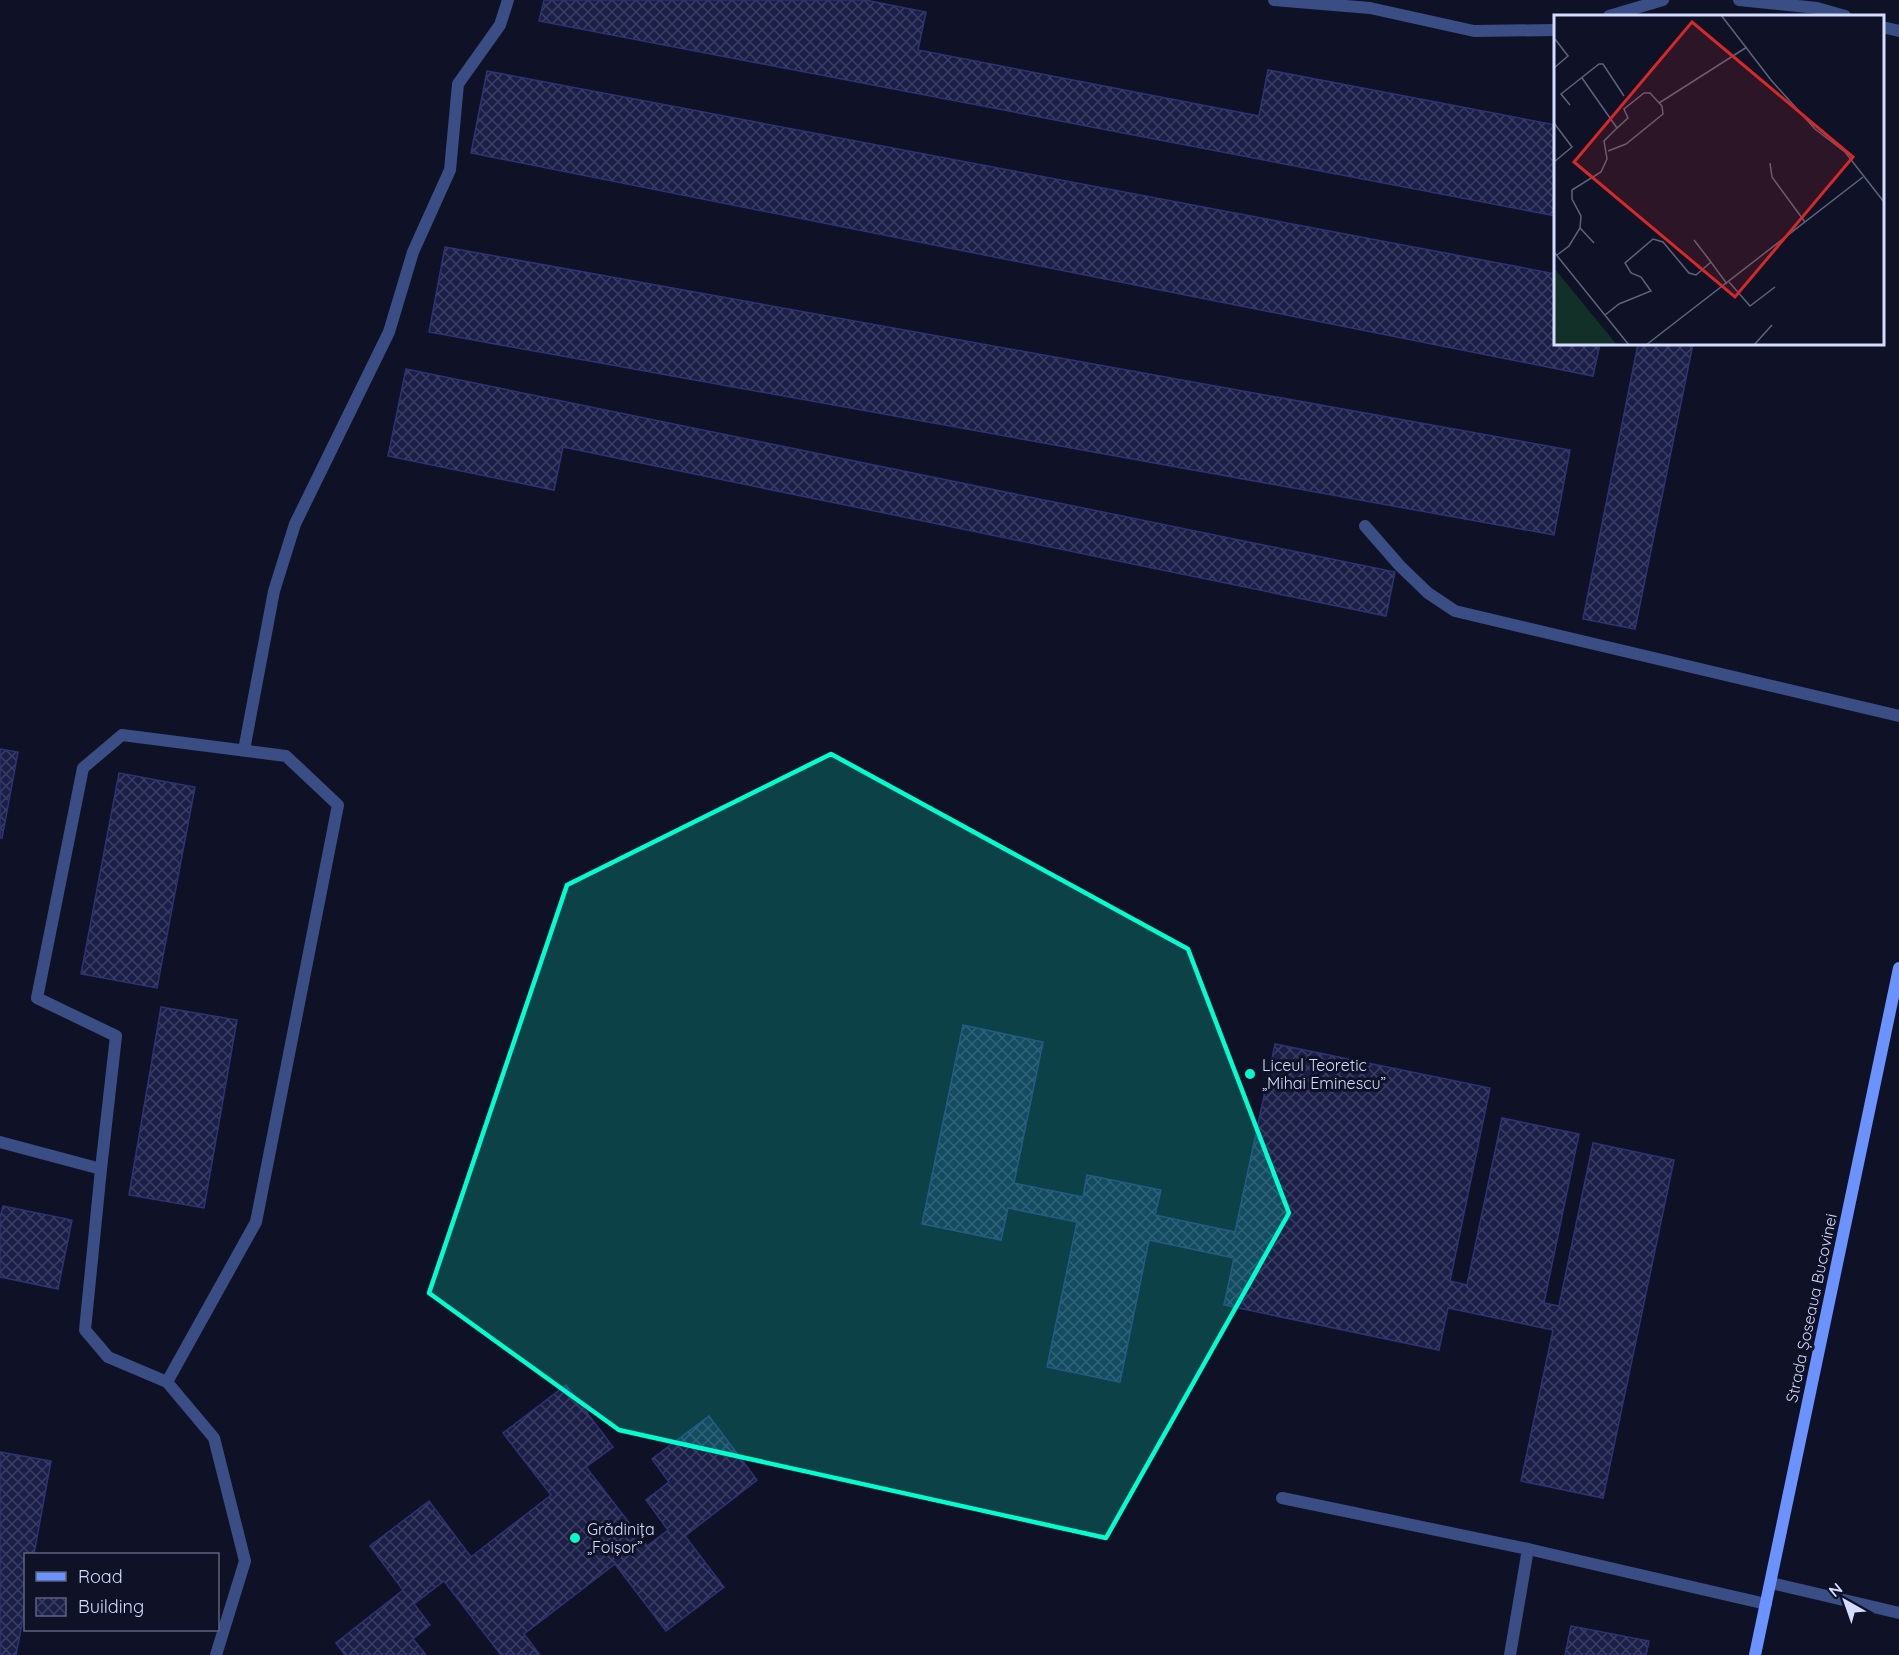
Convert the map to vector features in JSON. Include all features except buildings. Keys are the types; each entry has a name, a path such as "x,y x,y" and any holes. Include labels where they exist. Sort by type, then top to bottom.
{"main road":[{"name":"Strada Șoseaua Bucovinei","path":"1755,1655 1899,968"}],"street":[{"path":"244,750 274,591 295,524 389,332 413,252 450,170 458,84 500,25 508,0"},
{"path":"1274,0 1370,8 1474,31 1554,30"},
{"path":"1612,15 1663,0"},
{"path":"1739,0 1817,8 1842,15"},
{"path":"1884,28 1899,32"},
{"path":"1365,526 1428,593 1455,611 1899,716"},
{"path":"167,1382 256,1222 338,805 286,756 122,735 83,768 37,998 116,1036 85,1330 108,1357 167,1382 214,1438 246,1561 216,1655"},
{"path":"0,1142 101,1169"},
{"path":"1282,1498 1528,1549 1766,1604"},
{"path":"1510,1655 1528,1549"},
{"path":"1771,1583 1899,1612"}],"highlighted area":[{"path":"831,754 1188,949 1289,1213 1106,1538 619,1430 429,1293 567,885"}],"place":[{"name":"Liceul Teoretic „Mihai Eminescu”","path":"1250,1074"},
{"name":"Grădinița „Foișor”","path":"575,1538"}]}
